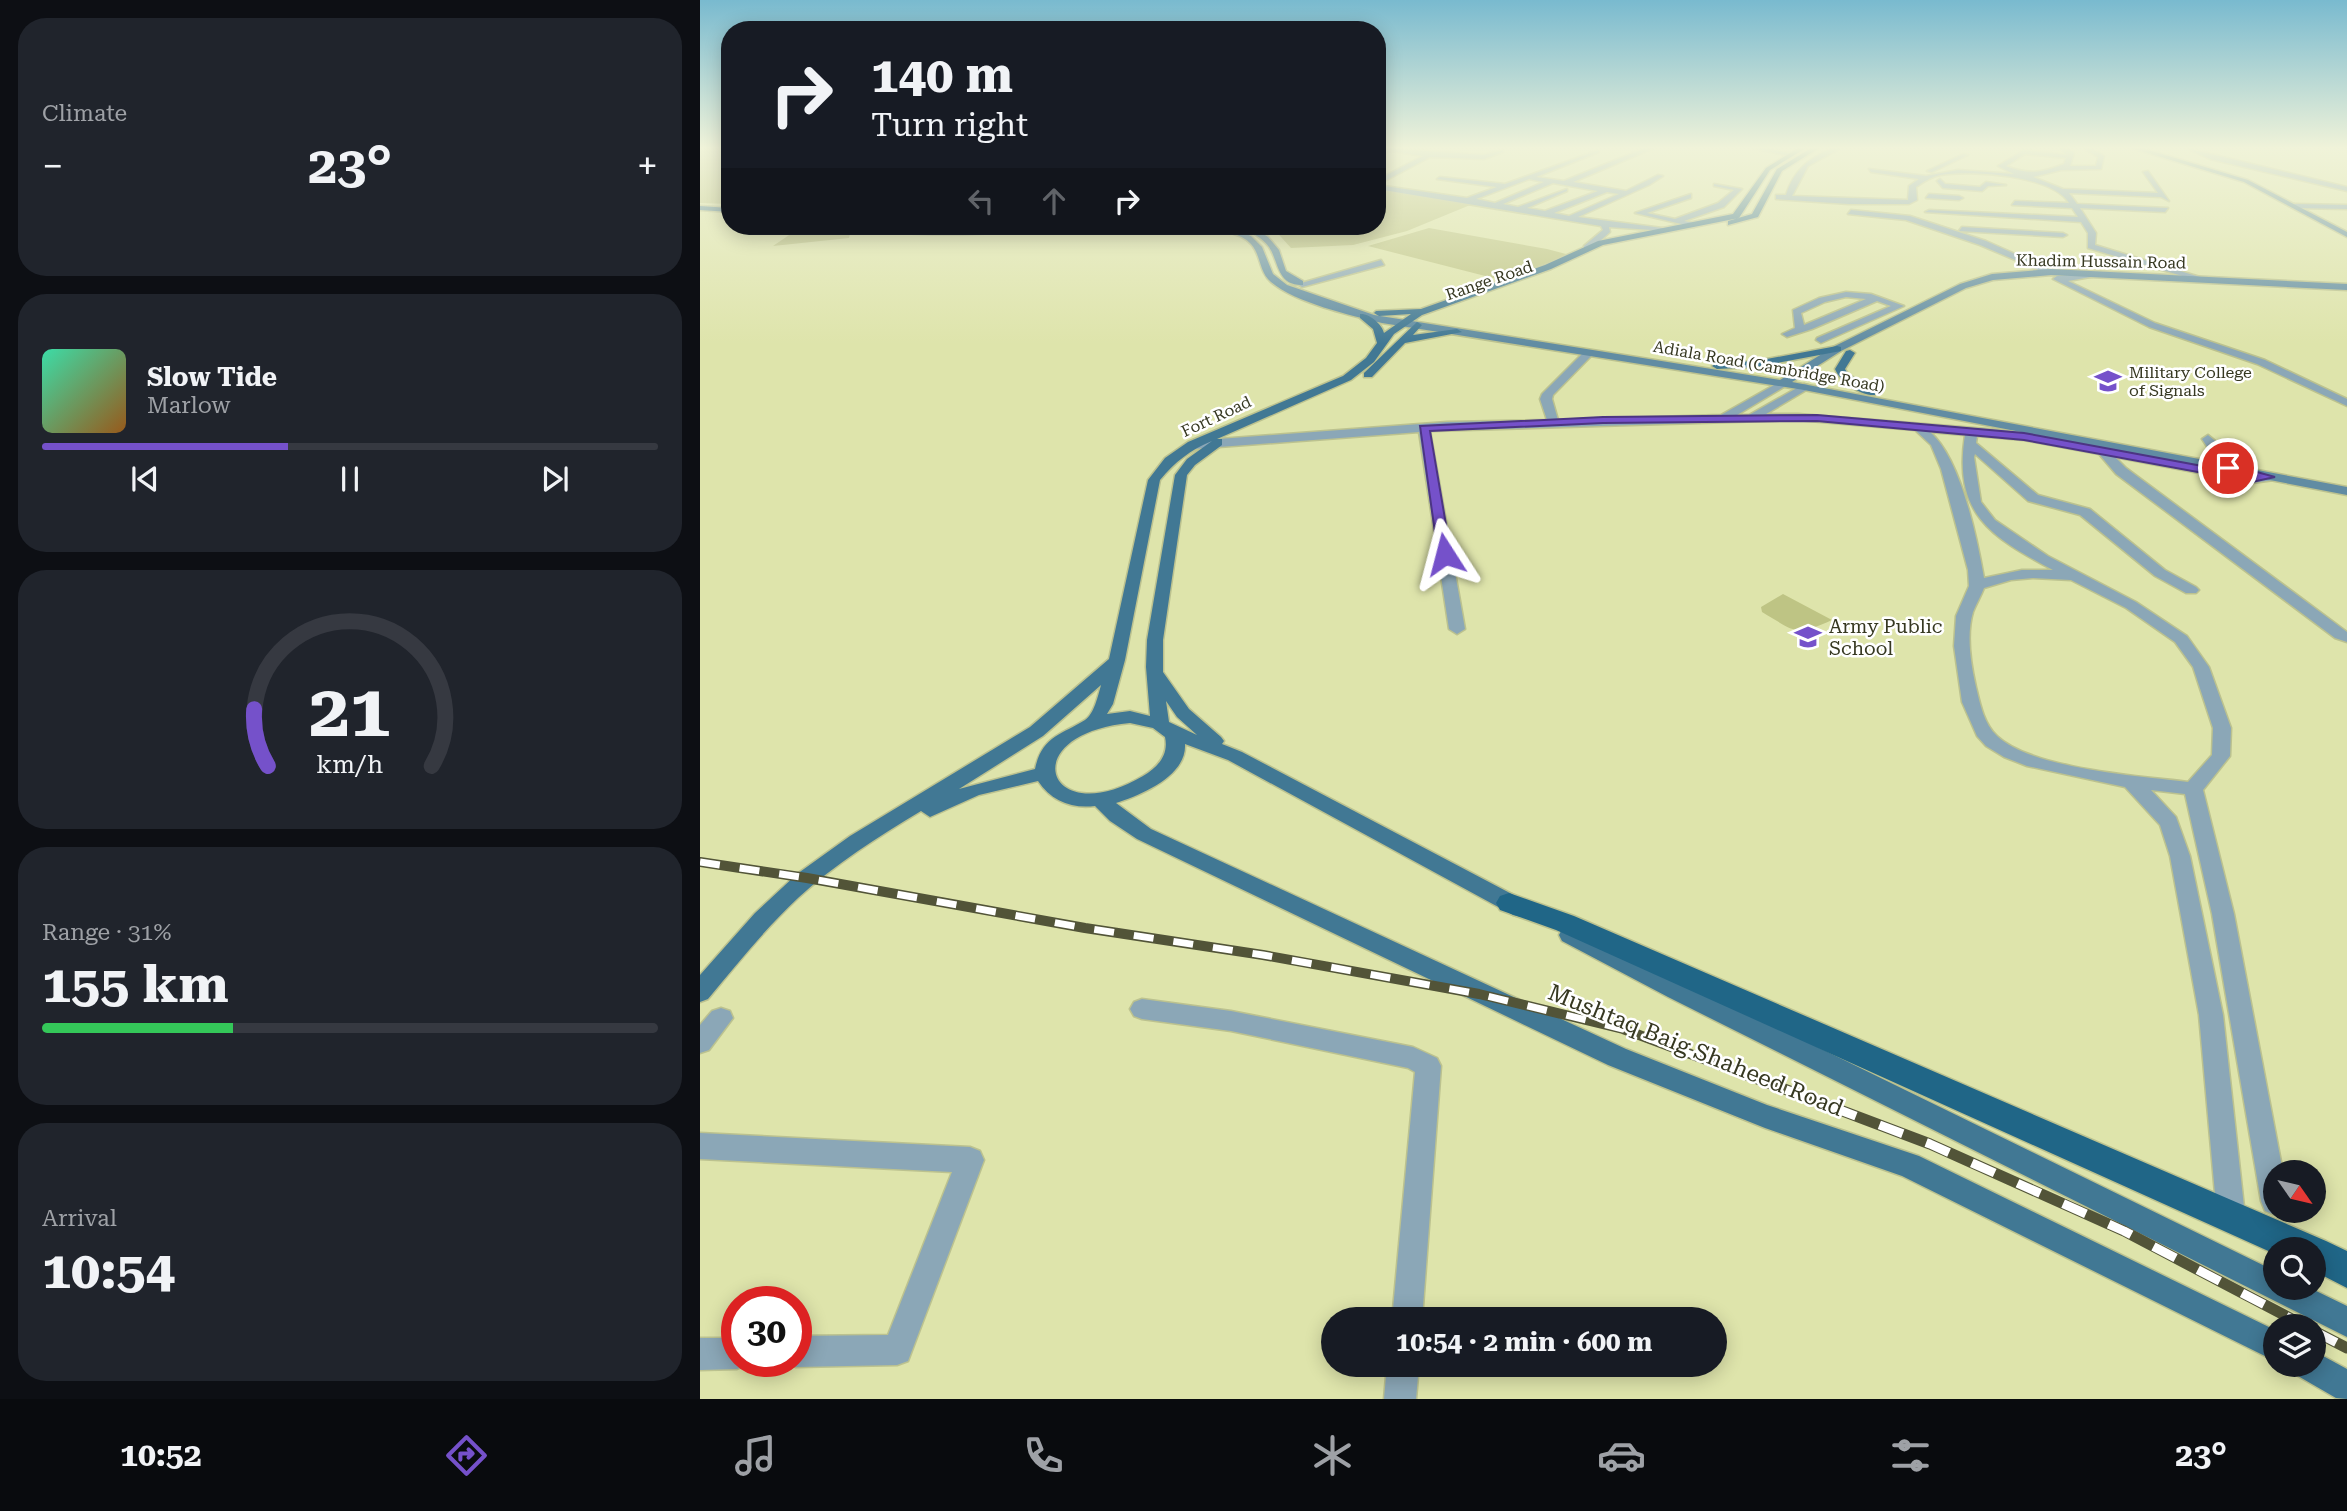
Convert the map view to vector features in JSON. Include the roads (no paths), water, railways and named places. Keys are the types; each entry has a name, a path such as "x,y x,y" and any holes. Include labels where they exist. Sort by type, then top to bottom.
{"highway":[{"path":"1509,903 1577,928 2231,1216 2288,1233"},
{"path":"2326,1259 2347,1270"}],"main road":[{"path":"1379,313 1403,313 1434,307 1505,284 1587,248 1617,238 1726,219 1740,213"},
{"name":"Range Road","path":"1412,323 1448,314 1560,270 1611,246 1750,219 1755,213"},
{"path":"2299,213 2347,241"},
{"path":"2310,213 2347,234"},
{"name":"Adiala Road (Cambridge Road)","path":"1244,235 1255,242 1266,272 1275,281 1363,316 1717,366 1787,380"},
{"name":"Adiala Road (Cambridge Road)","path":"1262,235 1268,238 1278,255 1282,272 1302,284 1412,323"},
{"name":"Khadim Hussain Road","path":"1787,380 1837,349 1973,281 2004,275 2199,278 2347,287"},
{"name":"Khadim Hussain Road","path":"1830,367 1850,353 1972,288 1999,279 2026,276 2092,276 2347,293"},
{"path":"1412,323 1434,307"},
{"path":"1448,314 1462,330"},
{"path":"1363,316 1378,328 1382,342"},
{"name":"Fort Road","path":"1093,723 1104,704 1117,660 1154,480 1169,461 1192,445 1347,378 1370,360 1382,342 1412,323"},
{"name":"Fort Road","path":"1166,728 1154,667 1155,640 1181,475 1191,462 1215,444 1358,381 1374,371 1412,323"},
{"path":"1397,343 1425,335 1462,330"},
{"name":"Adiala Road (Cambridge Road)","path":"1462,330 1590,352 1787,380 1812,381 2347,483"},
{"path":"1717,366 1756,364 1837,349"},
{"path":"1850,353 1840,369 1843,376 1871,393"},
{"name":"Adiala Road (Cambridge Road)","path":"1812,381 2347,491"},
{"path":"700,992 760,920 807,878 1026,739 1117,660"},
{"path":"1154,667 1166,690 1184,713 1235,756"},
{"path":"1130,717 1166,728 1176,744 1173,758 1163,773 1125,795 1101,800 1068,797 1047,783 1045,761 1052,750 1077,730 1093,723 1130,717"},
{"name":"Mushtaq Baig Shaheed Road","path":"1166,728 1235,756 1676,990 2263,1281"},
{"path":"863,840 973,790 1044,773"},
{"name":"Mushtaq Baig Shaheed Road","path":"1101,800 1117,816 1144,834 1479,995 1617,1057 1741,1107 1909,1165 2263,1340"},
{"name":"Mushtaq Baig Shaheed Road","path":"2302,1300 2347,1322"},
{"path":"2326,1375 2347,1387"}],"street":[{"path":"1547,213 1604,224 1666,229"},
{"path":"1570,218 1582,213"},
{"path":"1640,213 1691,225"},
{"path":"1676,222 1699,213"},
{"path":"1866,213 1895,215 1938,228 2054,275 2152,325 2262,362 2347,403"},
{"path":"2043,213 2084,220"},
{"path":"2080,213 2092,233 2091,246 2164,277"},
{"path":"1587,248 1607,230 1604,224"},
{"path":"1938,228 2063,235"},
{"path":"2119,257 2171,268 2199,278"},
{"path":"1302,284 1381,263"},
{"path":"2026,276 2092,276"},
{"path":"1800,330 1795,316 1799,310 1844,293 1876,298 1899,307 1821,340"},
{"path":"1787,334 1876,298"},
{"path":"1849,310 1875,317"},
{"path":"1822,321 1848,328"},
{"path":"1553,422 1546,399 1548,394 1590,352"},
{"name":"Khadim Hussain Road","path":"1723,418 1787,380"},
{"path":"1753,417 1812,381"},
{"path":"1192,445 1424,428 1553,422 1811,418 1917,426 1971,438 2024,436 2252,479 2269,477"},
{"path":"1917,426 1940,450 1956,499 1978,585 1964,615 1962,652 1974,713 1983,734 1994,744 2034,761 2131,781 2193,789"},
{"path":"1424,428 1457,629"},
{"path":"1971,438 1969,463 1974,502 1990,523 2043,559 2131,605 2181,639 2201,667 2222,728 2221,756 2193,789"},
{"path":"1971,438 2033,498 2085,512 2160,573 2191,590"},
{"path":"2208,439 2221,460"},
{"path":"2102,450 2121,471 2347,637"},
{"path":"1956,499 1974,502"},
{"path":"1978,585 1996,577 2027,573 2076,577"},
{"path":"2131,781 2169,822 2180,856 2211,1014 2231,1216"},
{"path":"2193,789 2223,914 2268,1160"},
{"path":"1142,1009 1231,1021 1413,1058 1428,1066 1408,1307"},
{"path":"700,1042 721,1018"},
{"path":"700,1146 970,1160 897,1350 812,1352"},
{"path":"700,1354 721,1353"},
{"path":"1400,1399 1402,1377"}],"railway":[{"path":"700,862 807,878 1085,928 1263,955 1479,994 1623,1029 1744,1074"},
{"path":"1739,1072 1930,1144 2124,1231 2282,1314"},
{"path":"2326,1337 2347,1348"}],"place":[{"name":"Military College of Signals","path":"2108,381"},
{"name":"Army Public School","path":"1808,637"}]}
